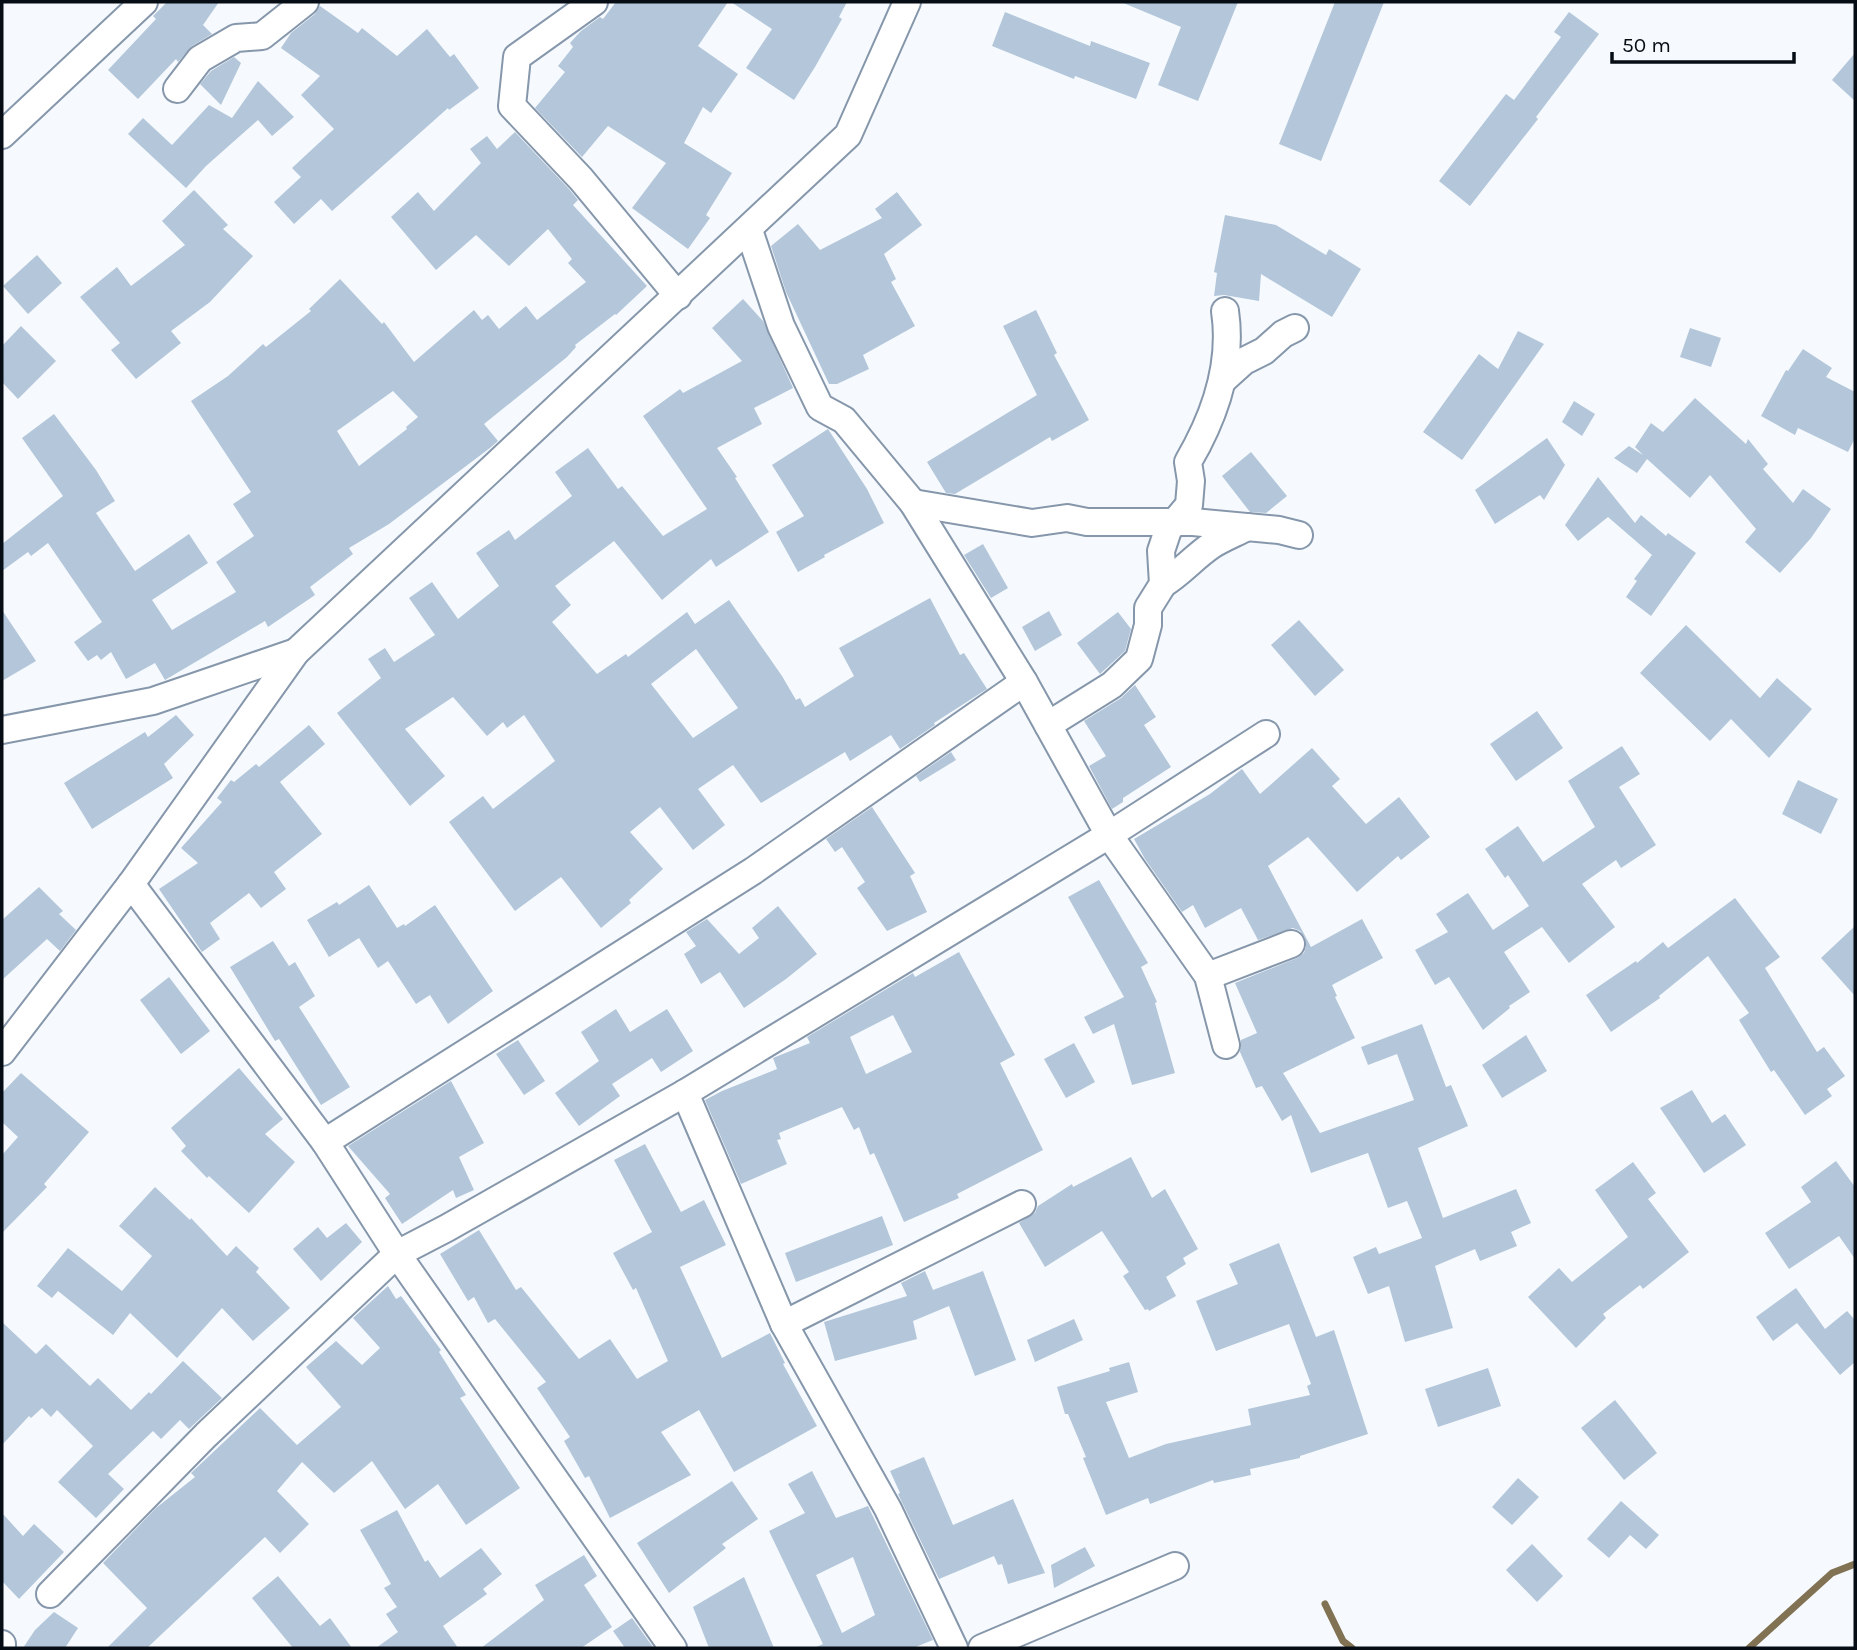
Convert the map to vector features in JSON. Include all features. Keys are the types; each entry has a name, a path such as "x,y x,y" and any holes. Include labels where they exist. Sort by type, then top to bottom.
{"street":[{"path":"2,135 144,2"},
{"path":"177,89 200,59 236,38 262,36 305,2"},
{"path":"2,1052 131,884 296,652 848,135 906,2"},
{"path":"577,7 517,57 512,106 581,179 678,296"},
{"path":"749,230 781,326 820,407 844,420 913,503 1024,682 1109,835 1208,976 1226,1045"},
{"path":"1163,584 1161,551 1168,530 1189,505 1191,481 1188,462 1203,436 1224,379 1228,330 1225,311"},
{"path":"1224,379 1244,361 1264,351 1283,334 1296,328"},
{"path":"913,503 1032,523 1067,518 1087,522 1177,521 1299,535"},
{"path":"1048,725 1112,685 1139,659 1148,625 1148,608 1163,584 1180,574 1213,544 1247,527"},
{"path":"2,730 153,701 296,652"},
{"path":"325,1142 753,871 1024,682"},
{"path":"50,1594 206,1435 397,1254 685,1093 1109,835 1266,734"},
{"path":"131,884 325,1142 397,1254 673,1648"},
{"path":"1208,976 1291,944"},
{"path":"685,1093 784,1324 888,1509 954,1648"},
{"path":"784,1324 1022,1204"},
{"path":"982,1648 1175,1566"}],"building":[{"path":"167,2 219,2 203,25 212,34 192,46 178,62 176,59 138,99 108,70 156,19 153,16"},
{"path":"616,2 728,2 698,46 738,74 711,113 703,107 684,143 732,173 706,215 710,218 688,249 632,208 666,163 608,126 582,157 535,108 565,72 558,66 573,47 570,43 600,17 603,19"},
{"path":"731,2 847,2 839,17 842,19 794,100 746,68 772,29"},
{"path":"1121,2 1238,2 1198,101 1158,85 1181,27"},
{"path":"1335,2 1384,2 1321,161 1279,144"},
{"path":"320,6 358,33 362,28 397,56 427,29 450,57 454,54 479,88 449,110 448,108 332,211 321,199 294,224 274,202 301,177 292,168 334,129 301,95 320,76 281,48 291,33 315,14"},
{"path":"1005,12 1090,46 1091,41 1150,63 1136,99 1075,76 1074,79 992,46"},
{"path":"1569,12 1599,34 1536,117 1538,119 1470,206 1439,181 1506,94 1514,100 1561,37 1554,32"},
{"path":"1855,53 1855,101 1832,80"},
{"path":"234,57 241,63 221,105 200,84 211,71"},
{"path":"258,81 294,117 272,136 258,120 206,166 186,188 128,134 143,118 172,145 209,105 232,118"},
{"path":"515,132 569,189 578,200 573,205 647,286 616,315 575,345 567,357 484,424 498,441 389,524 349,548 353,554 310,587 315,595 268,627 265,621 165,680 155,663 126,679 111,652 101,660 97,655 88,661 74,642 102,622 48,543 31,556 28,552 2,571 2,544 63,496 22,438 54,414 96,470 115,501 96,513 135,571 189,534 208,563 152,600 172,630 236,592 216,562 254,536 233,504 251,492 191,401 228,376 263,344 266,347 311,311 309,309 340,279 382,324 384,322 414,362 474,310 482,320 488,315 499,329 526,306 537,320 586,282 568,263 572,259 548,229 509,266 476,235 436,270 391,217 418,192 434,211 481,163 470,149 487,136 497,149","holes":["393,391 418,417 407,429 359,466 337,431"]},
{"path":"194,190 228,225 223,229 253,256 210,302 171,331 181,343 136,379 111,350 120,343 80,297 117,267 131,286 185,245 162,221"},
{"path":"897,192 922,225 884,254 896,279 891,282 915,326 863,355 869,369 837,384 829,384 786,292 771,246 798,224 820,250 882,218 875,209"},
{"path":"1225,215 1276,225 1326,255 1329,249 1361,269 1332,317 1261,274 1259,301 1214,296 1217,273 1214,272"},
{"path":"37,255 62,283 28,314 3,286"},
{"path":"743,299 763,321 793,388 754,408 762,424 717,448 769,532 716,567 711,559 662,600 614,541 555,586 571,605 552,622 597,674 626,654 628,657 687,612 695,624 729,600 796,700 800,698 805,707 854,676 839,648 930,598 960,655 964,653 987,689 934,723 935,725 900,749 891,735 850,761 845,752 761,803 733,765 698,789 725,825 693,850 660,807 630,832 663,869 629,900 631,903 601,928 561,877 515,911 449,822 483,796 493,809 555,761 524,715 507,728 503,722 487,736 453,697 405,729 445,776 410,806 337,713 381,678 368,659 385,648 394,662 435,635 409,598 432,582 458,619 499,586 476,553 509,530 515,540 572,496 555,472 588,448 618,489 622,486 663,536 707,509 643,416 680,389 683,393 742,361 712,328","holes":["696,649 738,708 693,738 651,684"]},
{"path":"1036,310 1057,353 1054,355 1089,420 1052,441 1050,437 955,494 946,493 927,462 1037,395 1003,326"},
{"path":"21,326 56,361 18,399 2,382 2,346"},
{"path":"1690,328 1721,338 1711,367 1680,357"},
{"path":"1518,331 1544,344 1462,460 1423,432 1479,354 1498,369"},
{"path":"1803,349 1832,368 1826,377 1855,392 1855,438 1848,452 1798,428 1795,435 1761,416 1786,370 1788,371"},
{"path":"1695,398 1746,444 1748,439 1768,464 1763,469 1793,503 1803,489 1831,509 1811,538 1780,573 1745,542 1756,529 1710,475 1690,498 1647,459 1637,473 1614,458 1629,446 1643,455 1635,447 1651,423 1663,432"},
{"path":"1574,401 1595,414 1582,436 1562,422"},
{"path":"828,429 867,489 884,523 798,572 776,532 804,516 772,465"},
{"path":"1547,438 1565,465 1544,500 1540,495 1495,524 1475,490"},
{"path":"1251,452 1287,496 1266,513 1250,512 1222,476"},
{"path":"1598,477 1635,523 1641,515 1666,536 1668,533 1696,553 1651,616 1626,597 1637,581 1634,579 1652,555 1608,517 1578,541 1565,525"},
{"path":"983,544 1008,588 991,598 964,555"},
{"path":"2,610 36,661 2,681"},
{"path":"1049,611 1062,635 1035,651 1022,627"},
{"path":"1118,612 1131,629 1125,651 1100,674 1077,643"},
{"path":"1299,620 1344,670 1315,696 1271,645"},
{"path":"1686,625 1760,698 1777,678 1812,709 1769,758 1731,719 1710,741 1640,673"},
{"path":"1135,685 1156,717 1144,725 1171,767 1123,798 1123,802 1112,809 1089,766 1106,756 1084,721 1121,698"},
{"path":"1537,711 1563,748 1516,781 1490,744"},
{"path":"176,715 194,735 164,764 173,778 92,829 64,783 145,732 148,737"},
{"path":"309,725 325,744 280,782 322,834 274,872 286,889 261,908 249,893 210,923 220,939 202,952 159,889 198,863 181,848 222,802 217,798 231,780 234,782 256,764 259,767"},
{"path":"1622,746 1640,774 1619,787 1656,845 1621,868 1616,860 1582,884 1615,927 1569,963 1542,927 1504,952 1530,992 1509,1006 1510,1008 1483,1030 1449,977 1435,985 1415,950 1448,932 1436,914 1468,893 1493,930 1529,906 1508,875 1505,878 1485,849 1518,826 1543,862 1595,827 1568,781"},
{"path":"1312,748 1340,779 1332,786 1366,824 1399,797 1430,837 1401,860 1398,856 1357,892 1308,837 1268,866 1311,947 1362,919 1383,958 1332,985 1355,1038 1283,1073 1320,1133 1414,1100 1397,1054 1368,1065 1361,1047 1422,1024 1446,1087 1451,1085 1468,1126 1418,1148 1443,1218 1516,1189 1531,1223 1511,1232 1517,1246 1480,1261 1475,1249 1435,1266 1453,1328 1405,1342 1389,1286 1368,1294 1353,1257 1376,1247 1379,1254 1422,1238 1407,1201 1388,1208 1368,1153 1311,1173 1291,1115 1282,1121 1262,1086 1256,1088 1240,1052 1241,1040 1257,1033 1235,983 1297,958 1304,953 1305,938 1300,931 1293,928 1258,940 1241,908 1205,928 1193,905 1182,912 1134,839 1210,794 1242,769 1260,794"},
{"path":"951,752 956,760 920,782 916,776"},
{"path":"1798,780 1838,799 1821,834 1782,814"},
{"path":"872,807 915,873 910,876 927,912 887,931 857,888 865,882 842,847 835,852 826,839"},
{"path":"1099,880 1148,963 1141,967 1157,1002 1155,1003 1175,1073 1132,1085 1114,1024 1093,1034 1084,1017 1124,997 1068,897"},
{"path":"369,885 397,928 404,924 405,926 435,905 493,991 448,1024 430,995 416,1004 388,961 378,968 359,938 329,957 307,920 337,902 339,905"},
{"path":"39,887 63,911 59,914 76,930 60,951 47,939 2,980 2,920"},
{"path":"1735,898 1780,957 1765,968 1817,1052 1824,1047 1845,1076 1827,1089 1832,1096 1805,1115 1774,1070 1771,1072 1739,1020 1749,1013 1708,956 1659,996 1660,998 1611,1032 1586,995 1636,961 1637,963 1663,942 1668,948"},
{"path":"778,906 817,954 744,1008 720,972 701,984 684,954 696,946 686,932 707,919 739,954 759,938 752,928"},
{"path":"1855,926 1855,996 1821,958"},
{"path":"273,941 289,966 295,962 315,996 299,1007 350,1087 321,1105 279,1039 275,1041 230,967"},
{"path":"959,952 1015,1055 1000,1063 1043,1150 957,1194 959,1198 904,1222 874,1153 870,1155 859,1127 854,1130 842,1107 779,1133 781,1139 777,1140 787,1164 741,1184 705,1100 777,1069 773,1058 810,1043 807,1037 913,973 915,977","holes":["893,1015 912,1052 866,1074 850,1037"]},
{"path":"169,977 210,1031 181,1054 140,1000"},
{"path":"616,1009 630,1032 667,1009 693,1051 661,1072 652,1058 612,1084 620,1096 579,1126 555,1093 599,1061 581,1032"},
{"path":"1526,1035 1547,1071 1502,1098 1482,1065"},
{"path":"518,1040 545,1081 524,1095 496,1054"},
{"path":"1074,1043 1095,1082 1066,1098 1044,1059"},
{"path":"239,1068 283,1119 265,1134 295,1162 249,1213 209,1176 207,1178 181,1151 186,1146 171,1128"},
{"path":"21,1073 89,1132 44,1184 47,1187 2,1233 2,1155 18,1137 2,1122 2,1093"},
{"path":"451,1081 484,1143 459,1157 474,1190 456,1198 453,1190 402,1224 385,1198 390,1194 348,1146"},
{"path":"1692,1090 1712,1123 1725,1114 1746,1145 1704,1173 1660,1108"},
{"path":"645,1144 681,1212 704,1200 726,1245 680,1267 722,1358 770,1333 785,1363 783,1364 817,1426 734,1472 699,1410 661,1432 691,1475 610,1518 589,1476 585,1478 564,1441 570,1437 537,1388 546,1382 495,1319 488,1323 474,1297 468,1301 440,1254 479,1230 516,1290 521,1287 579,1359 610,1339 637,1379 668,1361 636,1288 633,1290 613,1253 652,1232 614,1160"},
{"path":"1131,1157 1152,1198 1165,1189 1198,1249 1183,1258 1186,1264 1166,1277 1176,1296 1149,1311 1145,1310 1123,1276 1129,1272 1102,1231 1045,1267 1019,1223 1035,1213 1038,1206 1072,1184 1073,1187"},
{"path":"1836,1161 1855,1187 1855,1259 1839,1236 1789,1269 1765,1233 1811,1202 1801,1187"},
{"path":"1633,1162 1656,1193 1648,1199 1689,1252 1643,1289 1640,1285 1603,1314 1606,1318 1576,1348 1528,1297 1559,1268 1572,1282 1628,1237 1595,1190"},
{"path":"155,1187 190,1220 191,1218 227,1256 236,1246 259,1268 256,1272 290,1308 253,1341 222,1308 177,1358 130,1313 113,1335 58,1291 52,1298 37,1286 68,1248 122,1291 152,1256 119,1226"},
{"path":"882,1216 893,1245 796,1282 785,1253"},
{"path":"346,1223 362,1242 321,1281 293,1249 318,1227 327,1238"},
{"path":"1279,1243 1316,1337 1334,1330 1368,1434 1300,1458 1250,1469 1251,1475 1214,1483 1213,1480 1150,1504 1148,1498 1106,1515 1083,1458 1086,1457 1068,1414 1065,1414 1057,1387 1110,1371 1109,1368 1129,1362 1138,1392 1106,1402 1129,1458 1166,1444 1251,1425 1248,1409 1310,1395 1307,1386 1311,1384 1289,1324 1216,1351 1196,1301 1238,1284 1229,1264"},
{"path":"925,1271 933,1290 983,1271 1016,1360 975,1376 949,1306 913,1321 917,1339 835,1361 824,1322 907,1296 901,1283"},
{"path":"388,1286 396,1299 401,1296 441,1350 439,1352 466,1395 460,1398 520,1488 466,1525 438,1484 405,1509 372,1461 334,1493 302,1462 277,1491 309,1524 280,1553 265,1537 147,1648 107,1648 147,1608 103,1563 156,1508 195,1477 191,1473 260,1408 297,1445 341,1407 306,1367 336,1341 362,1365 380,1348 353,1318"},
{"path":"1796,1288 1825,1329 1847,1311 1855,1320 1855,1362 1840,1375 1797,1323 1773,1341 1756,1317"},
{"path":"1074,1319 1083,1340 1035,1362 1027,1340"},
{"path":"2,1322 36,1354 46,1344 90,1386 98,1378 131,1410 183,1361 222,1398 189,1429 180,1420 161,1439 153,1431 108,1474 124,1489 96,1518 58,1482 93,1446 57,1410 51,1417 42,1408 31,1418 29,1416 2,1445"},
{"path":"1488,1368 1501,1406 1438,1427 1425,1389"},
{"path":"1615,1400 1657,1453 1624,1480 1581,1428"},
{"path":"924,1457 953,1525 1013,1499 1045,1573 1008,1584 1002,1564 998,1565 994,1556 939,1579 898,1494 900,1493 890,1471"},
{"path":"812,1471 836,1518 868,1506 933,1640 913,1648 814,1648 823,1644 769,1531 805,1513 788,1484","holes":["853,1557 875,1615 842,1633 816,1575"]},
{"path":"1518,1478 1539,1497 1512,1525 1492,1507"},
{"path":"732,1481 758,1519 722,1544 726,1548 669,1593 637,1543"},
{"path":"1621,1501 1659,1535 1646,1549 1630,1535 1609,1558 1587,1539"},
{"path":"397,1510 425,1562 428,1560 440,1578 481,1548 502,1574 483,1589 487,1594 443,1626 458,1648 376,1648 398,1632 386,1614 397,1607 384,1588 391,1584 360,1530"},
{"path":"2,1513 23,1536 34,1524 64,1552 19,1599 2,1581"},
{"path":"1532,1544 1563,1576 1537,1602 1506,1570"},
{"path":"1085,1547 1095,1566 1054,1588 1051,1565"},
{"path":"584,1555 597,1576 584,1585 612,1627 581,1648 481,1648 544,1600 535,1585"},
{"path":"278,1576 320,1626 330,1618 352,1648 293,1648 252,1598"},
{"path":"744,1577 774,1648 709,1648 693,1607"},
{"path":"54,1612 78,1628 65,1648 23,1648 35,1630"},
{"path":"632,1618 654,1648 625,1648 613,1631"}],"waterway":[{"path":"1749,1648 1832,1573 1855,1564"},
{"path":"1325,1604 1343,1641 1352,1648"}]}
